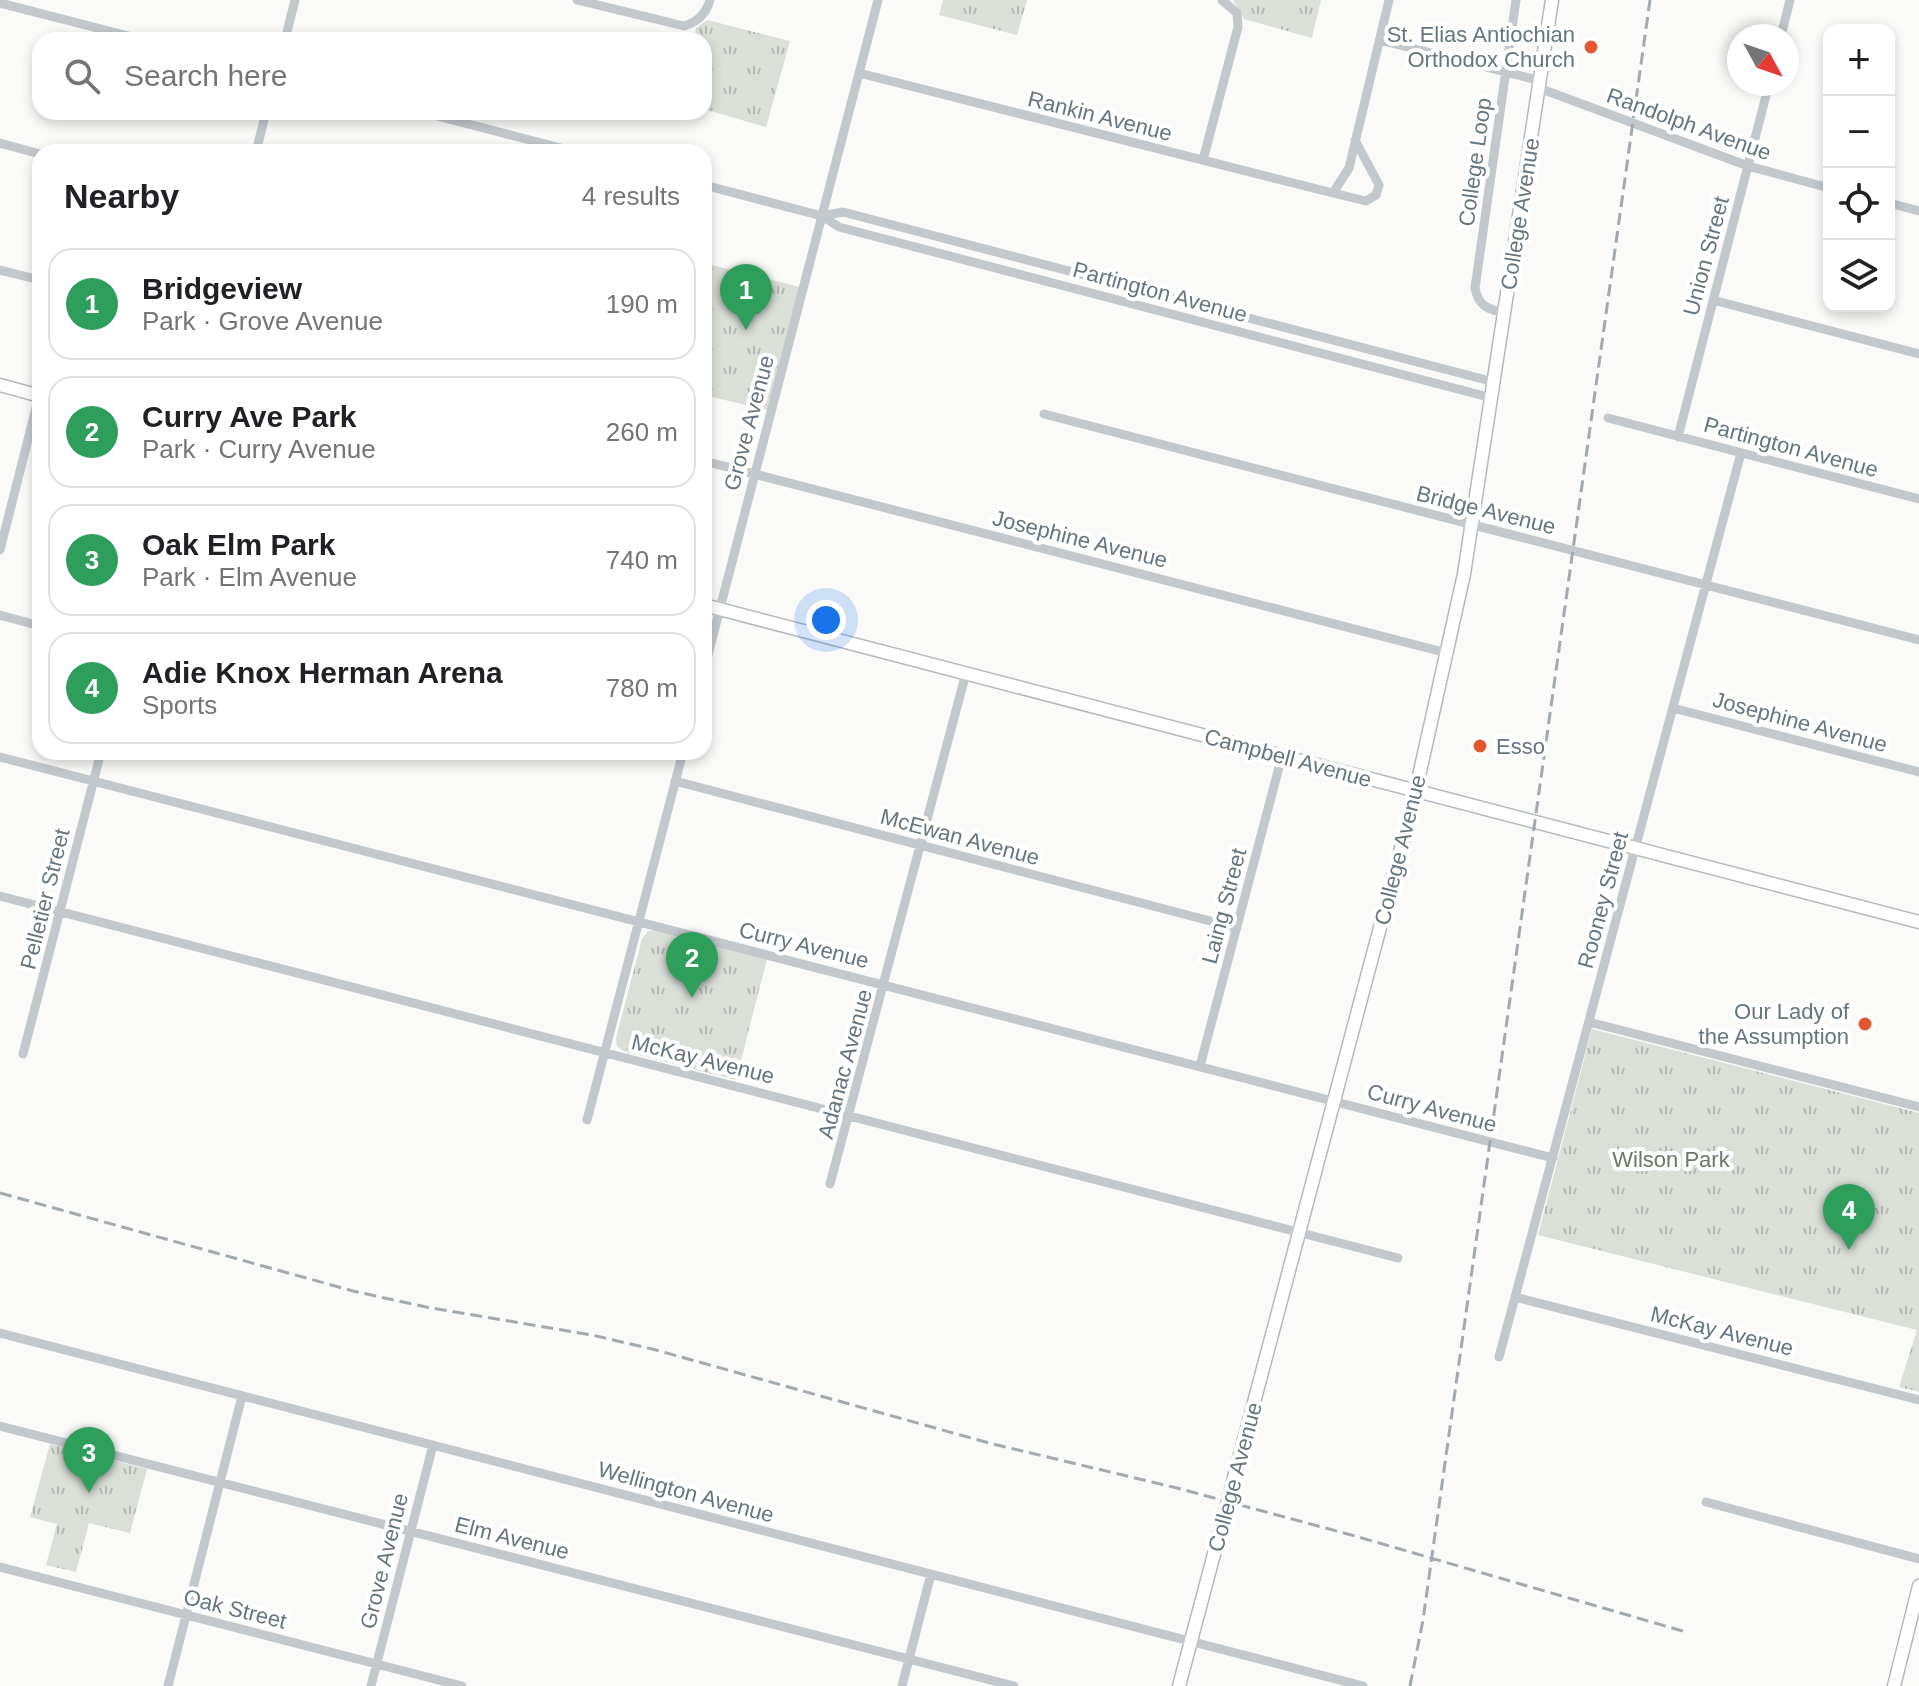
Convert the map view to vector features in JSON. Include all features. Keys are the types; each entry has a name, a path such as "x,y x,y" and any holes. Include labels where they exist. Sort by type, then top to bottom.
{"street":[{"path":"287,32 295,0"},
{"path":"577,0 673,25 696,23 708,8 710,0"},
{"name":"Grove Avenue","path":"712,640 878,0"},
{"path":"1203,160 1238,27 1237,13 1222,0"},
{"path":"1333,193 1349,168 1389,0"},
{"name":"College Loop","path":"1504,312 1484,307 1477,298 1475,288 1516,0"},
{"name":"College Avenue","path":"1179,1686 1416,791 1447,653 1473,525 1552,0"},
{"path":"1784,24 1790,0"},
{"path":"0,3 113,32"},
{"name":"Randolph Avenue","path":"1380,40 1506,72 1748,166 1823,186"},
{"name":"Rankin Avenue","path":"859,73 1366,201 1376,195 1379,185 1355,140"},
{"name":"Union Street","path":"1678,437 1766,96"},
{"path":"258,144 264,120"},
{"path":"453,120 545,144"},
{"path":"0,143 32,152"},
{"name":"Partington Avenue","path":"712,187 822,216 839,227 1492,398"},
{"path":"1895,205 1919,211"},
{"name":"Partington Avenue","path":"822,216 843,212 1494,382"},
{"path":"0,270 32,278"},
{"path":"1713,300 1919,354"},
{"path":"0,385 32,394"},
{"name":"Bridge Avenue","path":"1044,414 1919,640"},
{"name":"Partington Avenue","path":"1608,418 1919,499"},
{"path":"0,550 32,427"},
{"name":"Rooney Street","path":"1499,1357 1741,453"},
{"name":"Josephine Avenue","path":"712,463 1447,653"},
{"name":"Campbell Avenue","path":"712,607 1919,922"},
{"path":"0,615 32,624"},
{"name":"Adanac Avenue","path":"830,1184 966,673"},
{"name":"Josephine Avenue","path":"1673,708 1919,772"},
{"name":"Laing Street","path":"1200,1066 1282,756"},
{"name":"Curry Avenue","path":"0,757 1553,1158"},
{"name":"Pelletier Street","path":"23,1054 99,760"},
{"path":"587,1120 681,760"},
{"name":"McEwan Avenue","path":"675,781 1237,928"},
{"name":"McKay Avenue","path":"0,896 1398,1258"},
{"path":"1589,1022 1919,1107"},
{"name":"McKay Avenue","path":"1515,1297 1919,1400"},
{"name":"Wellington Avenue","path":"0,1333 1363,1686"},
{"path":"168,1686 242,1396"},
{"name":"Elm Avenue","path":"0,1426 1014,1686"},
{"name":"Grove Avenue","path":"371,1686 433,1445"},
{"path":"1706,1502 1919,1559"},
{"name":"Oak Street","path":"0,1567 462,1686"},
{"path":"902,1686 931,1574"},
{"path":"1894,1686 1919,1586"}],"green space":[{"path":"943,0 1027,0 1017,35 939,15"},
{"path":"1233,0 1321,0 1312,38 1244,19"},
{"path":"707,20 790,41 766,127 712,111 712,32 695,32"},
{"path":"712,265 800,287 767,410 712,397"},
{"path":"657,930 767,959 736,1080 623,1051 617,1046 616,1038 642,939 648,931"},
{"name":"Wilson Park","path":"1592,1029 1919,1113 1919,1392 1899,1387 1917,1330 1538,1235"},
{"path":"50,1444 147,1469 130,1533 89,1523 76,1572 46,1565 57,1524 30,1517"}],"railway":[{"path":"1410,1686 1423,1620 1650,0"},
{"path":"0,1193 353,1291 426,1307 592,1335 656,1350 989,1443 1177,1488 1355,1536 1686,1632"}],"place":[{"name":"St. Elias Antiochian Orthodox Church","path":"1591,47"},
{"name":"Bridgeview","path":"746,330"},
{"name":"Esso","path":"1480,746"},
{"name":"Curry Ave Park","path":"692,998"},
{"name":"Our Lady of the Assumption","path":"1865,1024"},
{"name":"Adie Knox Herman Arena","path":"1849,1250"},
{"name":"Oak Elm Park","path":"89,1493"}]}
